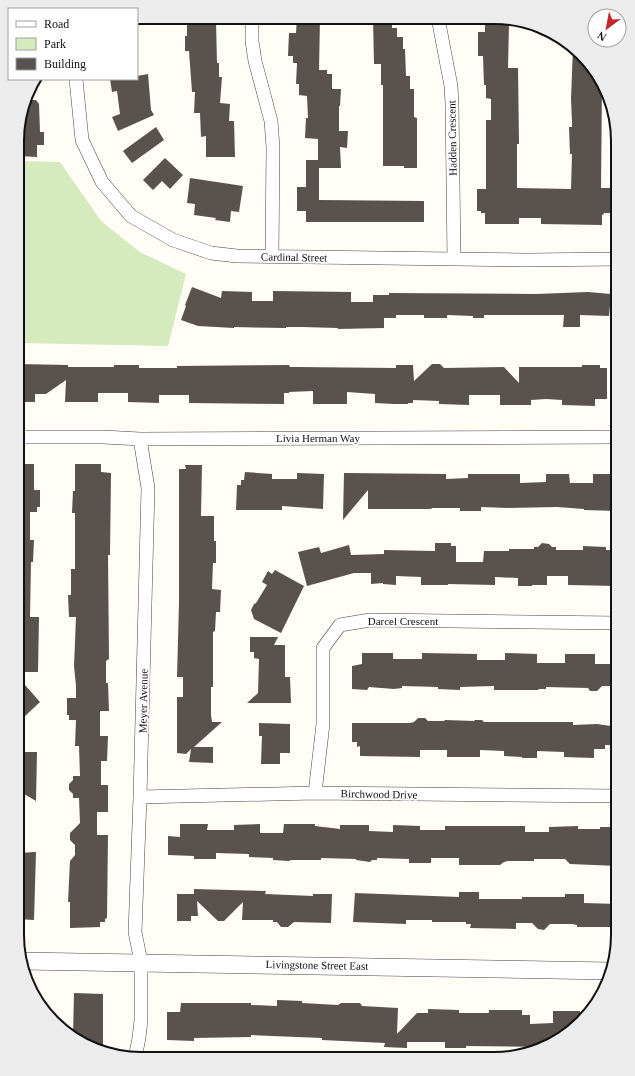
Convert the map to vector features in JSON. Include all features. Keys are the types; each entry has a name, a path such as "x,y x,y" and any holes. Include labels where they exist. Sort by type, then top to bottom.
{"street":[{"path":"252,24 252,41 271,121 273,147 272,256"},
{"name":"Hadden Crescent","path":"439,24 451,86 454,259"},
{"name":"Cardinal Street","path":"76,80 82,140 102,182 131,216 173,240 212,253 237,256 454,259 611,259"},
{"name":"Livia Herman Way","path":"24,437 104,437 140,439 611,438"},
{"name":"Meyer Avenue","path":"136,1052 141,1020 141,962 135,932 148,488 140,439"},
{"name":"Darcel Crescent","path":"315,793 322,724 323,648 340,625 370,620 611,623"},
{"name":"Birchwood Drive","path":"140,797 315,793 611,796"},
{"name":"Livingstone Street East","path":"27,960 605,971"}],"green space":[{"path":"24,161 60,162 101,221 140,252 186,274 168,346 24,343"}],"building":[{"path":"187,24 216,24 217,63 219,63 219,77 222,77 220,103 230,104 229,121 234,121 235,157 206,157 206,136 201,137 200,113 194,113 195,92 192,92 189,51 185,51 185,36 187,36"},
{"path":"297,24 320,24 319,70 327,70 327,74 332,74 332,89 341,89 339,131 348,131 347,148 340,147 341,168 319,168 319,200 424,201 424,222 306,222 306,211 297,211 297,187 306,187 306,160 318,160 318,139 305,138 306,118 308,118 307,96 299,95 299,84 296,84 297,63 293,63 293,56 288,56 289,33 296,33"},
{"path":"373,24 392,24 392,28 397,28 397,37 403,37 406,76 410,76 410,89 414,89 414,117 417,118 417,168 404,168 404,166 383,166 383,85 381,85 381,64 374,64"},
{"path":"485,24 509,25 508,68 518,68 519,144 517,144 517,188 571,189 572,154 570,154 569,127 572,127 571,99 573,54 587,70 595,83 602,96 601,188 611,188 611,213 604,213 602,215 602,225 541,224 541,218 519,218 519,224 485,224 485,213 477,211 477,189 486,189 486,120 491,120 491,99 486,98 486,85 484,85 483,56 478,56 478,32 485,32"},
{"path":"148,74 151,110 154,115 118,131 112,117 120,114 117,91 112,92 110,80 138,80 138,76"},
{"path":"32,100 36,100 39,104 40,132 44,132 44,145 37,145 37,157 24,156 26,118"},
{"path":"156,127 164,140 132,163 123,151"},
{"path":"165,158 183,175 170,189 162,181 153,190 143,180"},
{"path":"190,178 243,186 239,212 231,211 230,222 215,220 216,218 194,215 195,204 187,203"},
{"path":"192,287 221,298 222,291 252,292 252,301 273,301 273,291 351,292 351,302 373,302 373,295 389,295 389,293 536,294 588,292 611,294 609,316 580,315 580,327 563,327 564,315 484,315 484,318 473,318 473,316 447,315 447,318 424,318 424,315 396,315 396,318 384,318 384,328 234,328 198,326 181,320"},
{"path":"24,364 68,365 68,367 114,367 114,365 139,365 139,368 177,368 177,366 289,365 290,367 396,368 396,365 413,365 414,381 432,364 440,364 444,368 504,367 519,383 519,367 582,367 582,365 600,365 600,368 607,368 607,399 595,399 595,406 562,405 562,400 546,399 531,400 531,405 500,405 500,395 469,395 469,405 439,404 439,401 413,400 413,403 408,404 375,403 375,394 347,392 347,404 313,404 313,391 284,393 284,404 189,403 189,395 159,395 159,403 128,402 128,393 98,393 98,402 65,402 66,380 46,394 35,394 35,402 24,402"},
{"path":"24,464 34,464 34,490 40,490 40,507 37,507 37,512 30,512 30,540 34,540 33,562 31,562 30,617 39,617 38,672 24,672"},
{"path":"75,464 101,464 101,472 111,473 110,555 108,555 109,659 106,661 106,683 108,683 109,711 100,711 100,736 108,736 107,761 101,761 101,785 108,785 108,812 97,812 97,835 108,835 107,918 105,919 105,922 100,922 100,927 70,928 70,902 68,902 70,861 75,855 75,845 70,840 70,833 80,823 79,798 73,798 73,794 69,790 69,784 73,780 73,776 80,776 79,746 75,746 76,720 69,720 69,715 67,715 67,698 76,698 74,666 76,617 69,617 68,595 71,595 71,569 75,569 75,513 72,513 73,491 75,491"},
{"path":"185,465 202,465 201,516 214,516 216,563 213,563 212,589 221,590 220,612 216,612 215,631 213,632 213,687 211,687 211,715 212,722 222,722 194,747 213,747 213,763 189,762 191,749 186,754 177,753 177,697 183,697 183,677 177,677 179,603 179,469 186,469"},
{"path":"245,472 272,474 272,479 297,479 297,473 324,474 323,509 282,506 282,510 236,510 237,485 241,485 241,480 244,480"},
{"path":"344,473 446,474 446,479 468,478 468,474 520,474 520,483 546,482 546,474 569,474 570,483 593,483 593,474 611,474 611,511 557,507 481,507 481,511 460,511 460,508 368,509 368,490 343,520"},
{"path":"435,543 451,543 451,546 456,546 456,562 483,562 484,551 534,549 534,547 538,547 542,543 556,547 556,550 583,550 583,546 606,547 606,550 611,550 611,586 568,585 568,576 547,576 547,585 532,586 518,586 518,578 495,577 495,585 421,585 421,577 396,576 396,585 383,583 371,584 371,573 354,573 307,586 298,552 319,547 321,553 349,545 351,555 384,554 384,550 435,551"},
{"path":"275,570 304,586 281,633 254,619 251,610 267,585 262,582 268,571 272,574"},
{"path":"250,637 278,637 274,645 285,645 285,677 290,677 291,703 247,703 258,693 259,659 254,658 254,652 250,652"},
{"path":"362,653 393,653 393,659 422,659 422,653 477,654 477,660 505,660 505,653 537,654 537,663 565,663 565,654 595,654 595,664 611,664 611,686 602,686 597,691 590,691 588,688 546,687 546,689 538,690 494,690 494,686 460,687 460,690 438,689 438,687 402,686 402,688 394,689 369,687 367,690 352,689 352,666 362,664"},
{"path":"24,684 40,702 24,717"},
{"path":"418,718 425,718 428,721 482,720 484,722 573,722 573,725 597,724 611,726 611,745 605,745 605,749 594,749 594,758 564,757 564,752 537,751 537,758 522,758 504,756 504,751 480,750 480,757 447,757 447,750 420,750 420,757 360,756 360,746 357,747 357,742 352,742 352,723 414,722"},
{"path":"259,723 290,724 290,753 280,753 280,764 261,764 262,736 259,736"},
{"path":"24,752 37,752 36,801 24,794"},
{"path":"180,824 208,824 207,830 234,830 234,825 260,824 260,833 283,833 284,824 315,824 315,826 340,829 340,825 369,825 369,831 393,832 393,825 420,826 420,830 445,830 445,826 525,826 525,832 549,832 549,827 578,826 578,829 600,829 600,827 611,827 611,866 570,864 565,859 508,861 500,865 459,865 459,858 431,858 431,863 409,863 409,859 377,858 377,860 372,860 370,862 356,859 321,858 321,860 289,861 273,860 273,858 249,857 249,854 216,853 216,859 194,859 194,856 168,855 168,836 180,837"},
{"path":"36,852 34,920 24,919 24,853"},
{"path":"194,889 266,891 265,894 313,896 313,894 332,894 331,923 294,922 288,927 281,927 277,922 273,922 273,920 242,920 243,902 224,921 218,921 197,901 198,916 191,916 191,921 177,921 177,894 194,894"},
{"path":"459,892 479,892 479,899 565,897 565,894 584,894 584,903 611,904 611,927 577,927 577,925 572,924 550,924 544,930 538,929 532,923 516,923 516,929 470,928 471,924 466,924 466,922 432,922 432,920 406,920 406,924 353,922 355,893 459,897"},
{"path":"74,993 103,994 103,1045 96,1043 73,1030"},
{"path":"277,1000 338,1005 341,1003 360,1003 362,1006 398,1008 397,1034 417,1013 428,1013 428,1009 459,1010 459,1013 489,1013 489,1010 522,1010 522,1015 530,1015 530,1024 553,1023 553,1011 580,1011 580,1014 565,1028 539,1043 528,1047 466,1046 466,1048 445,1048 445,1042 407,1042 407,1048 384,1047 385,1043 322,1040 322,1038 251,1035 251,1037 194,1038 194,1041 167,1040 167,1012 180,1012 181,1003 251,1003 251,1005 277,1006"}]}
